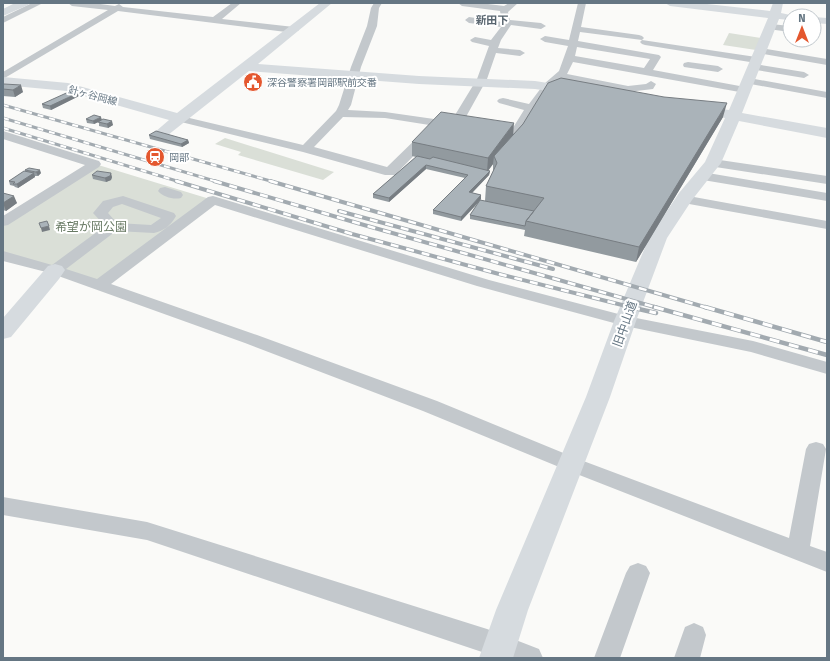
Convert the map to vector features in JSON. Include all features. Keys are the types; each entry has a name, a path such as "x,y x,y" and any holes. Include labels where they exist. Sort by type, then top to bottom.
{"street":[{"path":"3,8 15,3"},
{"path":"3,13 24,3"},
{"path":"3,20 39,3"},
{"path":"72,3 112,6 144,12 294,30"},
{"path":"3,76 112,6 127,3"},
{"path":"144,12 159,3"},
{"path":"215,20 237,3"},
{"path":"163,132 328,3"},
{"path":"306,149 340,113 345,105 372,26 375,8 378,3"},
{"path":"462,3 505,9 514,3"},
{"path":"492,131 515,135 532,108 556,83 564,72 573,43 582,3"},
{"path":"670,3 706,5 780,18"},
{"path":"340,113 385,115 440,122 465,127 461,115 480,83 493,50 507,24 505,9"},
{"name":"旧中山道","path":"498,652 512,610 598,397 625,321 658,238 683,199 707,170 735,115 754,68 780,18"},
{"path":"469,20 541,26"},
{"path":"577,25 614,26"},
{"path":"577,25 754,68 827,95"},
{"path":"545,39 656,57 647,72"},
{"path":"475,40 513,62"},
{"path":"493,50 520,53"},
{"path":"569,58 690,80 754,68 827,62"},
{"path":"690,80 693,65 718,69"},
{"path":"247,67 480,83 556,83 628,89 649,87 651,84"},
{"path":"754,68 803,71"},
{"name":"針ヶ谷岡線","path":"3,81 68,87 181,119"},
{"path":"556,83 626,98"},
{"path":"503,101 532,108"},
{"path":"711,111 827,132"},
{"path":"181,119 306,149 390,172 440,122"},
{"path":"3,135 95,164 3,222"},
{"path":"707,170 827,180"},
{"path":"707,170 749,191 827,197"},
{"path":"683,199 827,225"},
{"path":"98,286 213,200 483,283 625,321 753,347 827,368"},
{"path":"3,332 55,270 113,227"},
{"path":"3,256 55,270 252,339 430,406 571,464 827,562"},
{"path":"798,550 816,449"},
{"path":"3,506 147,530 498,652 530,658"},
{"path":"607,658 638,573"},
{"path":"687,658 694,634"}],"green space":[{"path":"729,33 761,38 756,50 723,45"},
{"path":"225,138 334,172 323,180 238,155 241,152 215,144"},
{"name":"希望が岡公園","path":"95,164 213,200 98,286 3,257 3,221"}],"building":[{"path":"561,78 664,97 727,103 639,247 526,221 544,198 486,186 497,163 494,156 523,124 548,83"},
{"path":"3,84 21,85 13,90 3,89"},
{"path":"73,90 80,92 50,106 42,104"},
{"path":"441,112 514,123 488,158 412,142"},
{"path":"94,115 101,117 93,121 86,119"},
{"path":"103,119 112,121 107,124 98,122"},
{"path":"156,131 188,140 181,144 149,135"},
{"path":"417,156 430,159 433,157 490,171 469,192 481,195 461,217 433,210 468,175 426,165 389,198 373,194"},
{"path":"29,168 40,170 36,172 25,170"},
{"path":"24,171 34,173 17,184 13,184 15,182 9,181"},
{"path":"97,171 111,173 110,176 105,178 92,175"},
{"path":"3,193 14,196 3,203"},
{"path":"480,200 534,211 526,221 525,226 470,215"},
{"path":"47,221 49,226 41,228 39,223"}],"railway":[{"path":"3,105 274,182"},
{"path":"3,118 218,182"},
{"path":"3,128 180,182"},
{"path":"176,181 352,234 499,274 630,307"},
{"path":"214,181 658,308"},
{"path":"270,181 708,308"},
{"path":"339,211 553,269"},
{"path":"630,307 656,313"},
{"path":"654,307 827,355"},
{"path":"705,307 827,342"}],"place":[{"name":"深谷警察署岡部駅前交番","path":"253,82"},
{"name":"岡部","path":"155,157"}],"district":[{"name":"新田下","path":"492,20"}]}
